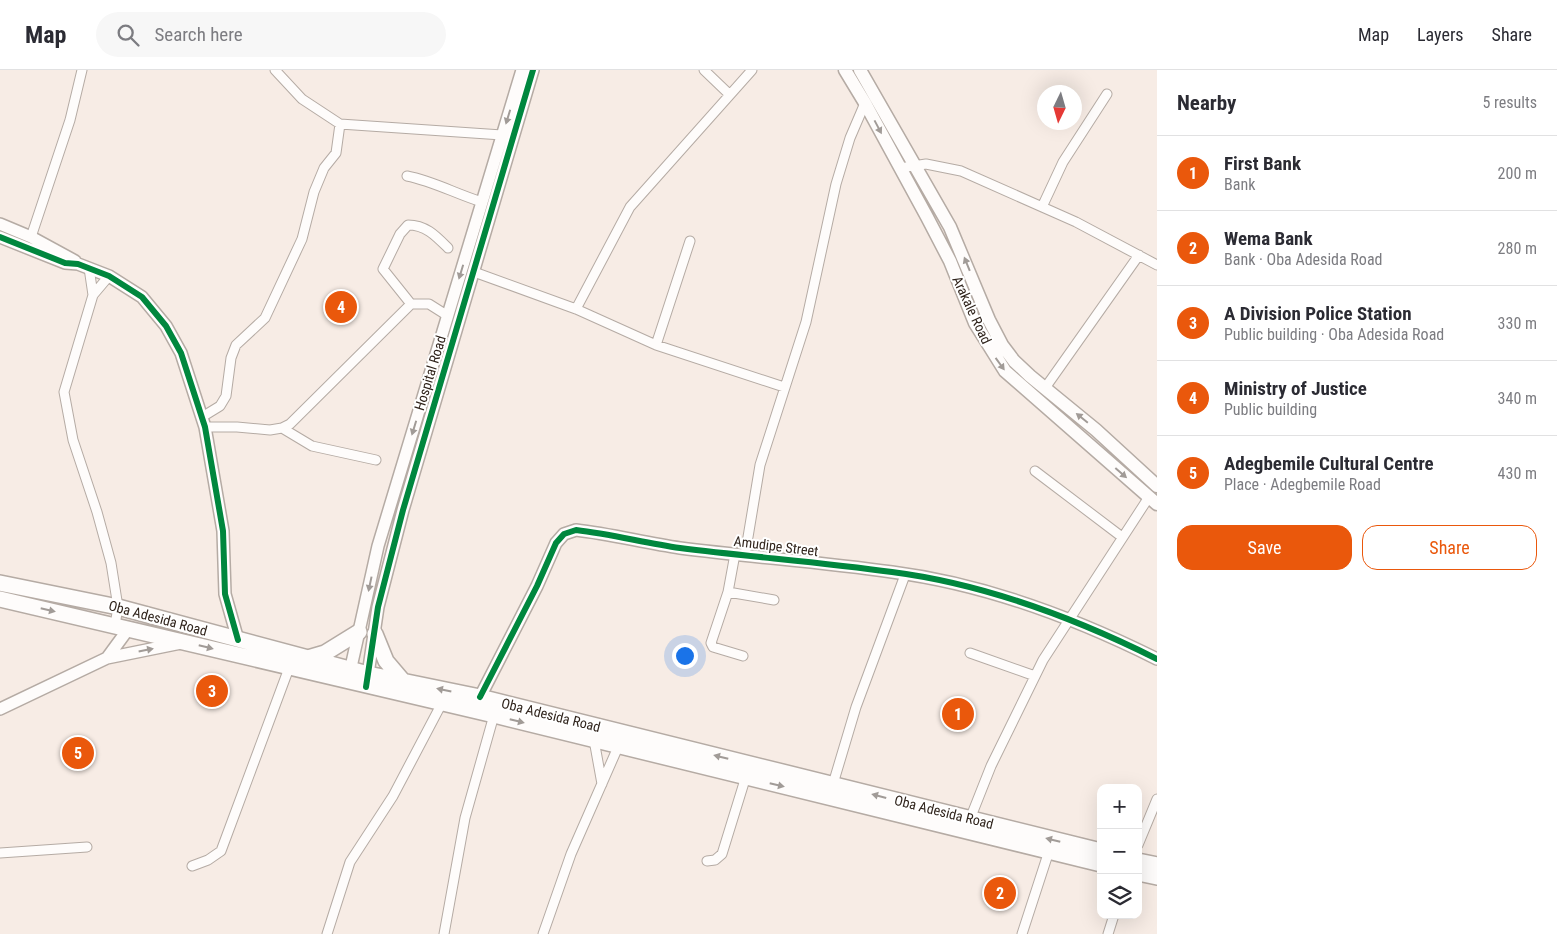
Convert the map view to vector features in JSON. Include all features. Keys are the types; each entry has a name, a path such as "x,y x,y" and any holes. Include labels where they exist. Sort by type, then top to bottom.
{"main road":[{"name":"Arakale Road","path":"845,70 865,103 950,261 975,323 1005,371 1153,500"},
{"name":"Arakale Road","path":"860,70 959,245 989,320 1002,345 1014,361 1096,430 1157,485"},
{"name":"Oba Adesida Road","path":"0,583 118,607 308,658 349,675 442,703 618,747 748,771 833,784 970,820 1097,850"},
{"name":"Oba Adesida Road","path":"0,599 122,626 289,668 349,675"},
{"path":"308,658 331,650 359,632"},
{"path":"375,634 386,661 403,681"},
{"name":"Oba Adesida Road","path":"367,680 403,681 480,697 748,771 1097,863"},
{"path":"1142,862 1157,865"},
{"path":"1142,874 1157,877"}],"street":[{"path":"31,237 70,120 82,70"},
{"path":"275,70 302,100 340,124 502,135"},
{"name":"Hospital Road","path":"349,675 378,546 522,70"},
{"name":"Hospital Road","path":"367,680 384,582 402,510 533,70"},
{"path":"704,70 729,94"},
{"path":"576,309 630,207 752,70"},
{"path":"1042,207 1063,162 1107,94"},
{"path":"743,656 712,645 740,555 760,465 806,322 836,184 850,138 865,103"},
{"path":"203,422 220,406 226,396 236,345 265,318 302,239 314,192 324,168 336,153 340,124"},
{"path":"900,168 915,165 938,165 961,170 1042,207 1157,264"},
{"path":"407,176 429,180 447,190 482,202"},
{"path":"0,224 31,237 83,266 109,276 142,297 166,326 181,354 203,422 223,531 225,594 238,640"},
{"path":"411,304 383,269 400,234 408,225 419,225 433,233 448,248"},
{"path":"0,236 65,263 83,266"},
{"path":"656,344 690,241"},
{"path":"1045,388 1139,255"},
{"path":"83,266 94,295"},
{"path":"474,272 576,309 656,344 784,387"},
{"path":"107,658 122,626 111,563 97,512 73,440 65,404 67,381 94,295 109,276"},
{"path":"203,422 270,430 282,428 298,417 376,336 411,304 429,304 448,316"},
{"path":"282,428 312,446 376,460"},
{"path":"1035,470 1122,537"},
{"path":"970,820 991,766 1035,676 1069,618 1122,537 1153,500"},
{"name":"Amudipe Street","path":"480,697 537,586 556,543 564,534 576,530 679,548 905,575 986,592 1069,618 1157,659"},
{"path":"833,784 856,707 905,575"},
{"path":"728,592 774,600"},
{"path":"0,709 107,658 186,643"},
{"path":"970,653 1035,676"},
{"path":"192,866 208,860 221,851 289,668"},
{"path":"327,934 350,862 393,796 442,703"},
{"path":"444,934 465,818 494,715"},
{"path":"594,740 602,784"},
{"path":"543,934 571,854 618,747"},
{"path":"707,862 715,860 722,854 748,771"},
{"path":"1142,835 1157,799"},
{"path":"0,853 87,847"},
{"path":"1022,934 1049,851"},
{"path":"1108,934 1113,919"}],"cycle path":[{"path":"366,687 378,607 403,510 533,70"},
{"path":"0,237 65,263 78,264 109,276 142,297 166,326 181,353 205,427 223,531 225,594 238,640"},
{"path":"480,697 537,586 556,543 564,534 576,530 680,548 865,568 927,577 1028,604 1093,629 1157,659"}],"place":[{"name":"Ministry of Justice","path":"341,307"},
{"name":"A Division Police Station","path":"212,691"},
{"name":"First Bank","path":"958,714"},
{"name":"Adegbemile Cultural Centre","path":"78,753"},
{"name":"Wema Bank","path":"1000,893"}]}
